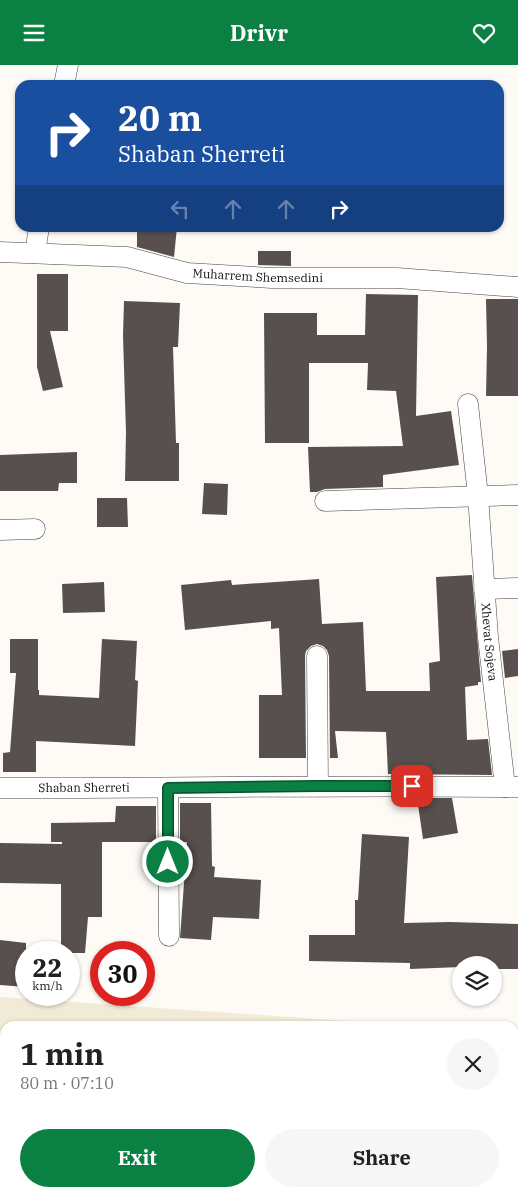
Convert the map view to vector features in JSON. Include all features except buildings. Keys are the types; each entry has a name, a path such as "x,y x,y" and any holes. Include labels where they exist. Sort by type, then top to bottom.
{"street":[{"path":"65,80 68,65"},
{"path":"35,253 38,232"},
{"name":"Muharrem Shemsedini","path":"0,252 127,257 187,273 272,278 397,278 518,287"},
{"name":"Xhevat Sojeva","path":"468,404 478,496 488,637 512,787"},
{"path":"325,501 518,495"},
{"path":"0,530 35,529"},
{"path":"484,589 518,589"},
{"path":"317,657 318,786"},
{"name":"Shaban Sherreti","path":"0,788 512,787"},
{"path":"168,788 169,936"}],"shaded area":[{"path":"0,997 15,998 15,1006 80,1006 80,1003 90,1003 90,1006 130,1006 347,1021 0,1021"}],"route":[{"path":"168,862 168,788 412,786"}]}
